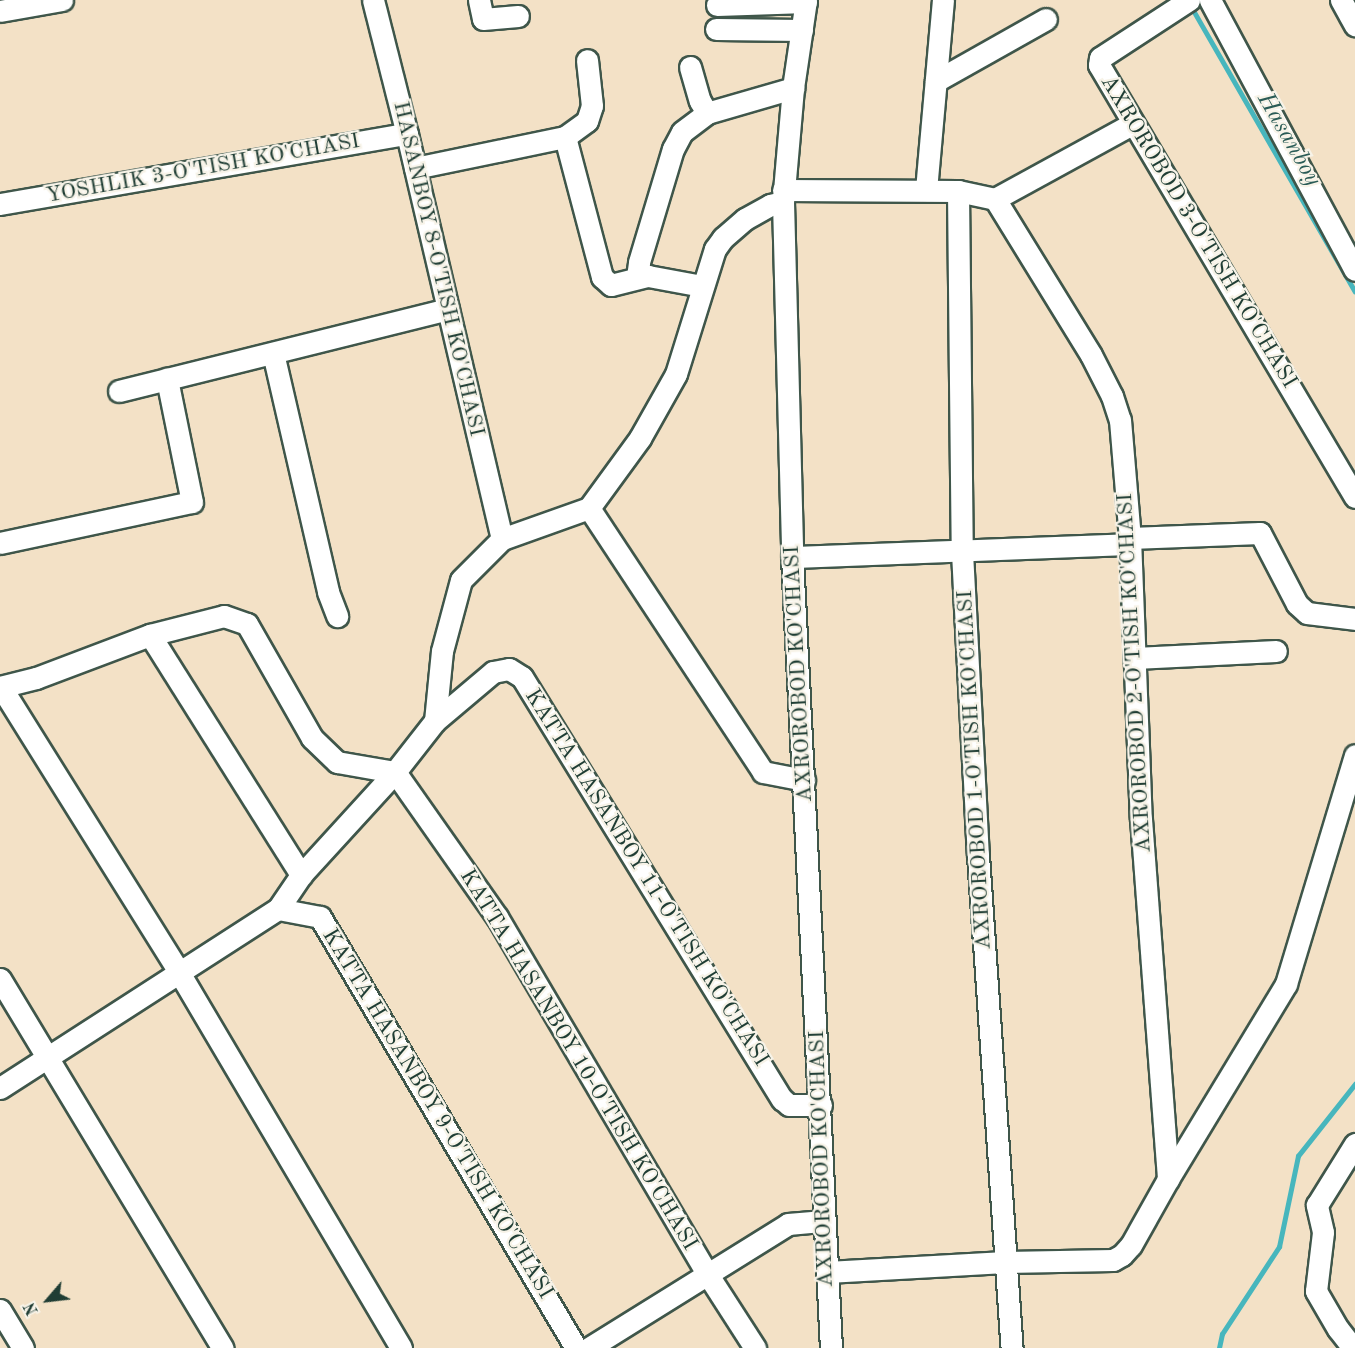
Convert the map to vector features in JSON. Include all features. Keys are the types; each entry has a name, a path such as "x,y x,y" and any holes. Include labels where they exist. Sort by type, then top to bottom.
{"street":[{"path":"0,11 62,0"},
{"name":"HASANBOY 8-O'TISH KO'CHASI","path":"372,0 407,134 502,539"},
{"path":"479,0 483,19 518,16"},
{"path":"926,190 944,0"},
{"name":"AXROROBOD 3-O'TISH KO'CHASI","path":"1189,0 1100,58 1099,65 1355,497"},
{"path":"1210,0 1355,270"},
{"path":"1341,0 1355,25"},
{"path":"717,5 806,1"},
{"name":"AXROROBOD KO'CHASI","path":"806,1 793,88 783,196 792,556 821,1106 831,1348"},
{"path":"936,81 1046,19"},
{"path":"717,29 802,30"},
{"path":"415,168 565,137 587,121 592,106 587,60"},
{"path":"690,67 700,100 708,113"},
{"path":"638,277 639,262 673,149 682,132 708,113 793,88"},
{"path":"435,721 442,651 461,580 502,539 589,508 640,438 676,374 702,286 715,249 723,238 752,215 783,196 958,190 995,199 1132,124"},
{"name":"YOSHLIK 3-O'TISH KO'CHASI","path":"0,204 407,134"},
{"path":"565,137 602,277 611,285 648,276 702,286"},
{"name":"AXROROBOD 1-O'TISH KO'CHASI","path":"958,190 962,552 978,855 1012,1348"},
{"name":"AXROROBOD 2-O'TISH KO'CHASI","path":"995,199 1091,355 1112,396 1120,420 1130,541 1141,819 1168,1179"},
{"path":"119,391 448,309"},
{"path":"273,353 327,592 337,616"},
{"path":"0,543 192,502 167,379"},
{"path":"589,508 763,772 804,780"},
{"path":"792,556 962,552 1260,532 1297,604 1307,613 1355,619"},
{"path":"395,772 337,762 312,738 247,624 224,616 150,635 36,678 1,687 180,974 401,1348"},
{"path":"150,635 301,875"},
{"path":"1135,658 1276,651"},
{"name":"KATTA HASANBOY 11-O'TISH KO'CHASI","path":"278,909 301,875 395,772 435,721 493,672 509,669 522,677 782,1099 789,1105 821,1106"},
{"path":"827,1272 1005,1262 1113,1260 1131,1245 1168,1179 1286,984 1355,755"},
{"name":"KATTA HASANBOY 10-O'TISH KO'CHASI","path":"395,772 497,917 708,1275 755,1348"},
{"path":"0,1088 278,909"},
{"name":"KATTA HASANBOY 9-O'TISH KO'CHASI","path":"278,909 321,917 576,1348"},
{"path":"0,979 223,1348"},
{"path":"1353,1348 1338,1329 1316,1291 1323,1232 1317,1205 1355,1144"},
{"path":"589,1348 788,1224 824,1221"},
{"path":"0,1310 23,1348"}],"waterway":[{"name":"Hasanboy","path":"1191,6 1355,291"},
{"name":"Hasanboy","path":"1219,1348 1222,1334 1279,1247 1298,1156 1355,1084"}]}
